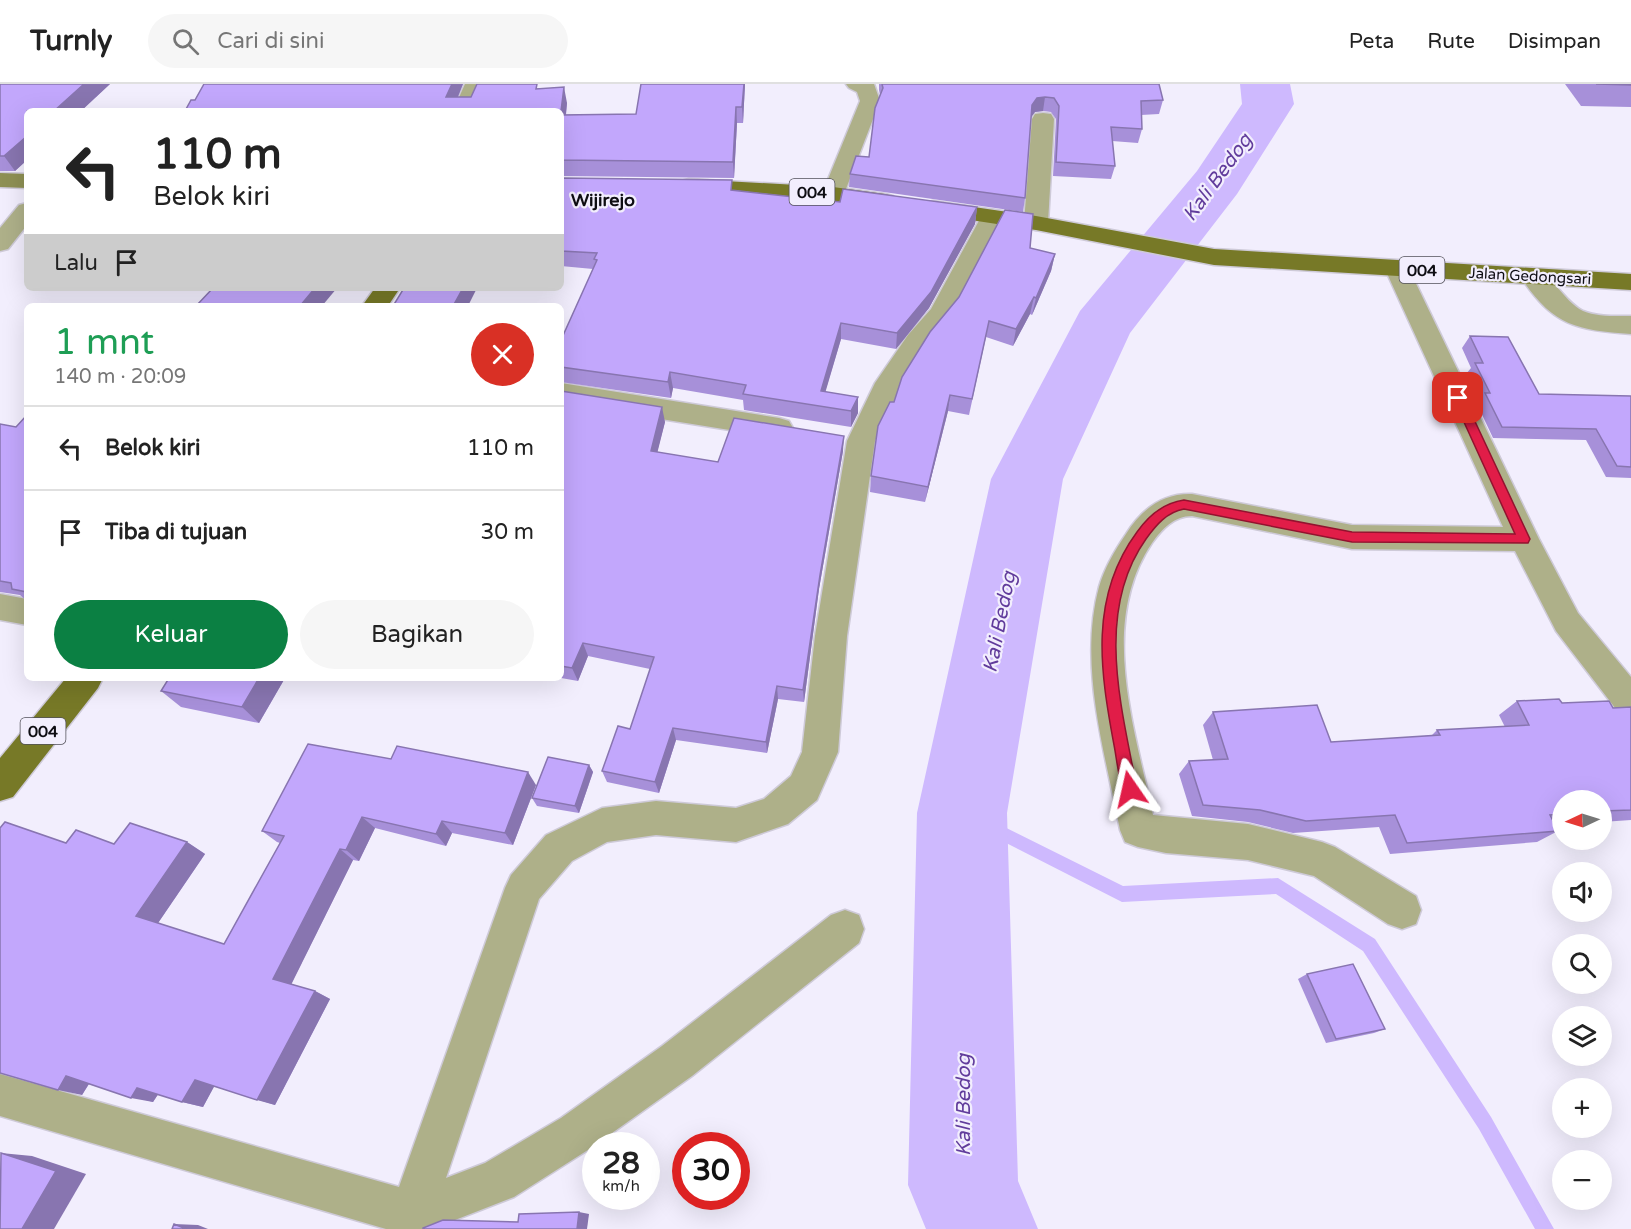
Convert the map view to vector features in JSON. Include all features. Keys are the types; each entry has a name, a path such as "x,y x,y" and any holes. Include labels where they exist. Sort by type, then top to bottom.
{"main road":[{"path":"0,180 24,180"},
{"name":"004","path":"663,186 731,187 833,194 1036,223"},
{"name":"Jalan Gedongsari","path":"1036,223 1214,257 1631,282"},
{"name":"004","path":"0,785 84,681"}],"street":[{"path":"465,108 475,84"},
{"path":"833,194 870,101 866,88 856,84"},
{"path":"1036,223 1043,119"},
{"path":"0,244 24,214"},
{"path":"410,1221 524,888 558,848 602,825 656,818 736,825 775,812 804,788 820,752 849,439 917,341 940,312 993,217"},
{"path":"1397,268 1524,539 1567,622 1631,702"},
{"path":"1532,276 1560,309 1578,320 1631,325"},
{"path":"564,393 803,432"},
{"path":"1402,910 1322,860 1248,842 1166,836 1138,830 1114,707 1109,661 1108,624 1115,586 1131,550 1148,526 1162,513 1178,505 1192,505 1352,537 1524,539"},
{"path":"0,607 24,611"},
{"path":"0,1095 410,1221 498,1181 576,1133 677,1061 845,929"}],"building":[{"path":"0,84 84,84 57,108 24,108 24,139 4,156 0,156"},
{"path":"204,84 452,84 446,97 471,97 477,84 537,84 536,89 564,87 561,108 187,108 191,100 195,100"},
{"path":"641,84 744,84 742,107 736,107 733,162 564,160 564,115 636,114"},
{"path":"882,84 1159,84 1163,100 1141,101 1142,129 1111,127 1115,166 1056,162 1059,106 1054,98 1037,98 1032,105 1025,198 850,174 856,156 869,157 875,108 883,88"},
{"path":"564,178 732,180 731,190 840,202 843,189 977,207 931,292 897,333 841,323 821,391 858,397 851,411 743,394 746,385 670,372 668,382 564,367 564,333 597,260 594,259 597,253 564,251"},
{"path":"1005,210 1033,214 1030,248 1055,254 1036,298 1034,297 1016,329 989,321 972,399 950,395 928,487 871,476 878,426 890,402 894,402 902,377 930,332 959,297"},
{"path":"210,291 312,291 302,303 199,303"},
{"path":"402,291 461,291 455,303 395,303"},
{"path":"1470,336 1508,337 1539,394 1631,396 1631,467 1617,466 1596,429 1502,427 1485,393 1490,393 1475,363 1483,363"},
{"path":"564,391 662,407 651,451 718,462 734,418 844,436 803,690 777,686 766,742 673,728 655,782 602,771 618,726 630,729 654,657 583,643 572,668 564,667"},
{"path":"24,418 24,591 12,589 11,583 0,581 0,424 16,427"},
{"path":"167,681 257,681 242,707 161,691"},
{"path":"1559,699 1562,703 1609,701 1613,708 1631,707 1631,810 1612,811 1612,790 1552,790 1552,815 1550,815 1552,831 1407,843 1395,815 1306,821 1260,810 1203,805 1189,761 1228,759 1213,712 1317,705 1331,742 1440,735 1437,730 1529,725 1517,701"},
{"path":"308,744 391,759 397,746 528,772 505,833 442,821 436,834 362,817 346,850 340,849 273,979 315,991 257,1100 195,1080 182,1102 137,1088 131,1098 66,1076 58,1090 0,1073 0,828 5,822 66,843 76,830 114,844 130,823 187,842 136,916 224,944 284,836 262,831"},
{"path":"548,757 589,765 575,806 532,798"},
{"path":"1353,964 1385,1029 1336,1039 1307,974"},
{"path":"1,1153 56,1171 22,1229 0,1229"},
{"path":"579,1212 577,1229 423,1229 443,1220 518,1222 519,1214"},
{"path":"174,1224 186,1229 172,1229"}],"waterway":[{"name":"Kali Bedog","path":"982,1229 963,1185 962,813 1027,479 1102,326 1217,182 1268,104 1265,84"},
{"path":"962,813 1122,894 1278,886 1369,945 1485,1123 1545,1229"}],"district":[{"name":"Wijirejo","path":"603,200"}],"route":[{"path":"1130,789 1114,707 1108,624 1115,586 1131,550 1148,526 1173,506 1192,505 1352,537 1524,539 1458,398"}]}
